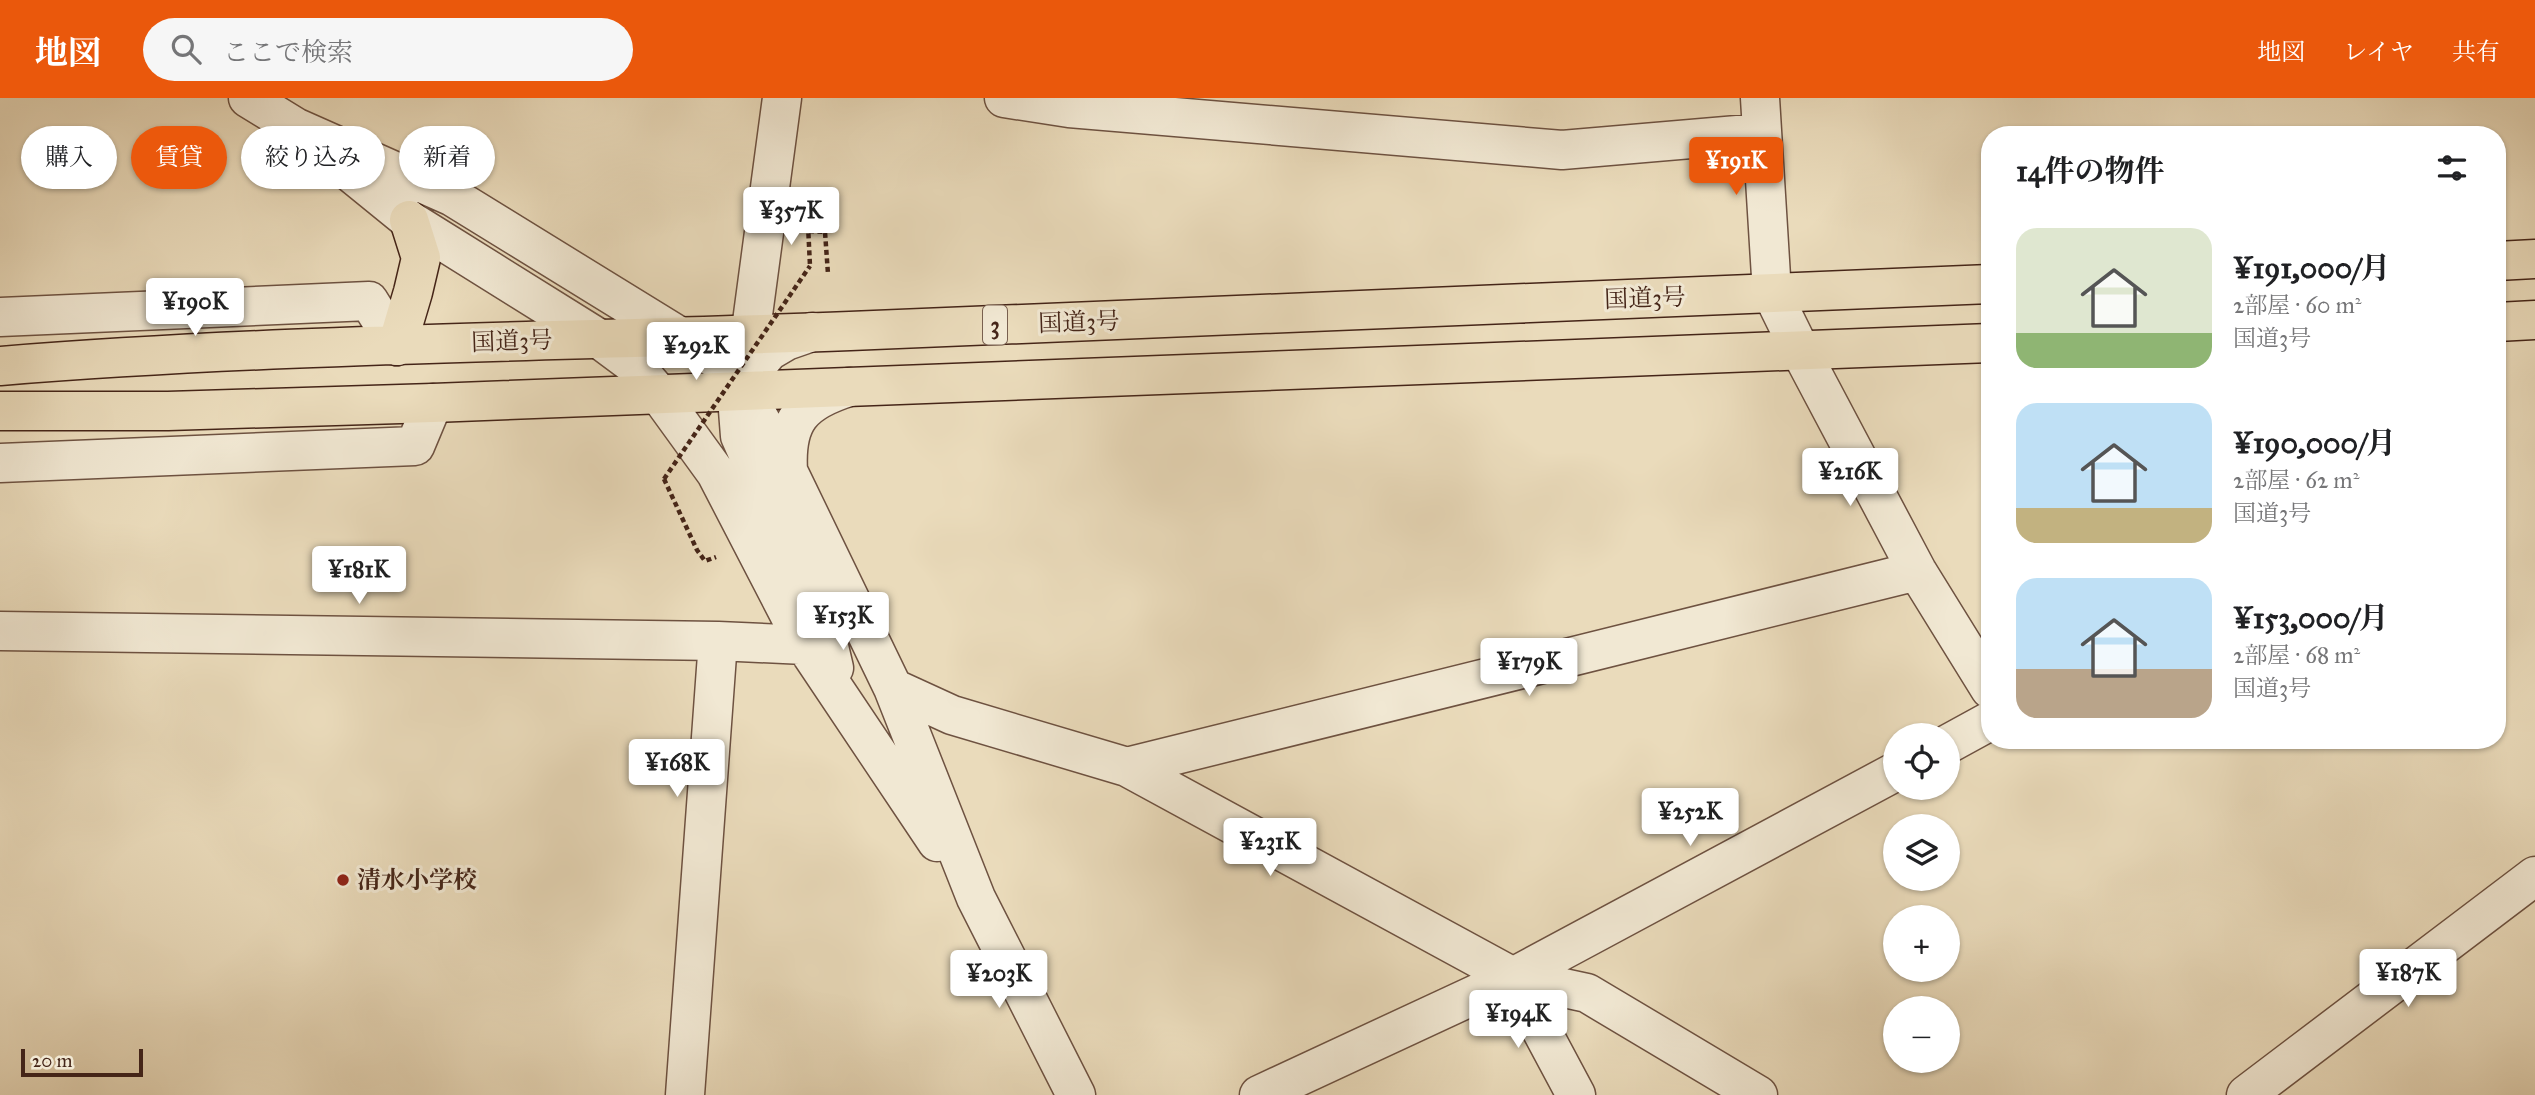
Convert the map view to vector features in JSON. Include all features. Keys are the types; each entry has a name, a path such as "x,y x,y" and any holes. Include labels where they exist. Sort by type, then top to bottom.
{"highway":[{"path":"397,346 421,258 409,220"},
{"path":"2506,261 2535,259"},
{"name":"国道3号","path":"0,366 99,358 1981,284"},
{"path":"2506,322 2535,320"},
{"name":"3","path":"0,411 168,411 433,403 1981,343"}],"street":[{"path":"248,98 293,126"},
{"path":"744,390 782,98"},
{"path":"1004,98 1069,108 1562,150 1761,116 1772,293 1917,571 1981,674"},
{"path":"385,167 453,197 679,336 716,359 744,390 788,471 893,688 975,898 1076,1095"},
{"path":"371,189 409,220 598,338 633,364 658,393 716,473 806,645 841,701 975,898"},
{"path":"0,317 369,301 397,346"},
{"path":"812,332 786,341 769,351 755,368 738,410 740,436 755,472 815,587 841,701"},
{"path":"788,471 788,436 797,419 827,393 849,387"},
{"path":"0,463 415,446 433,403"},
{"path":"1127,767 1917,571"},
{"path":"0,631 718,641 806,645"},
{"path":"685,1095 718,641"},
{"path":"893,688 952,715 1127,767 1513,977 1587,993 1758,1095"},
{"path":"1960,738 1981,727"},
{"path":"1259,1095 1513,977 1883,778"},
{"path":"2246,1095 2535,876"},
{"path":"1513,977 1576,1095"}],"path":[{"path":"809,232 825,232 828,274"},
{"path":"718,556 705,561 697,550 664,479 810,266"}],"place":[{"name":"清水小学校","path":"343,880"}]}
